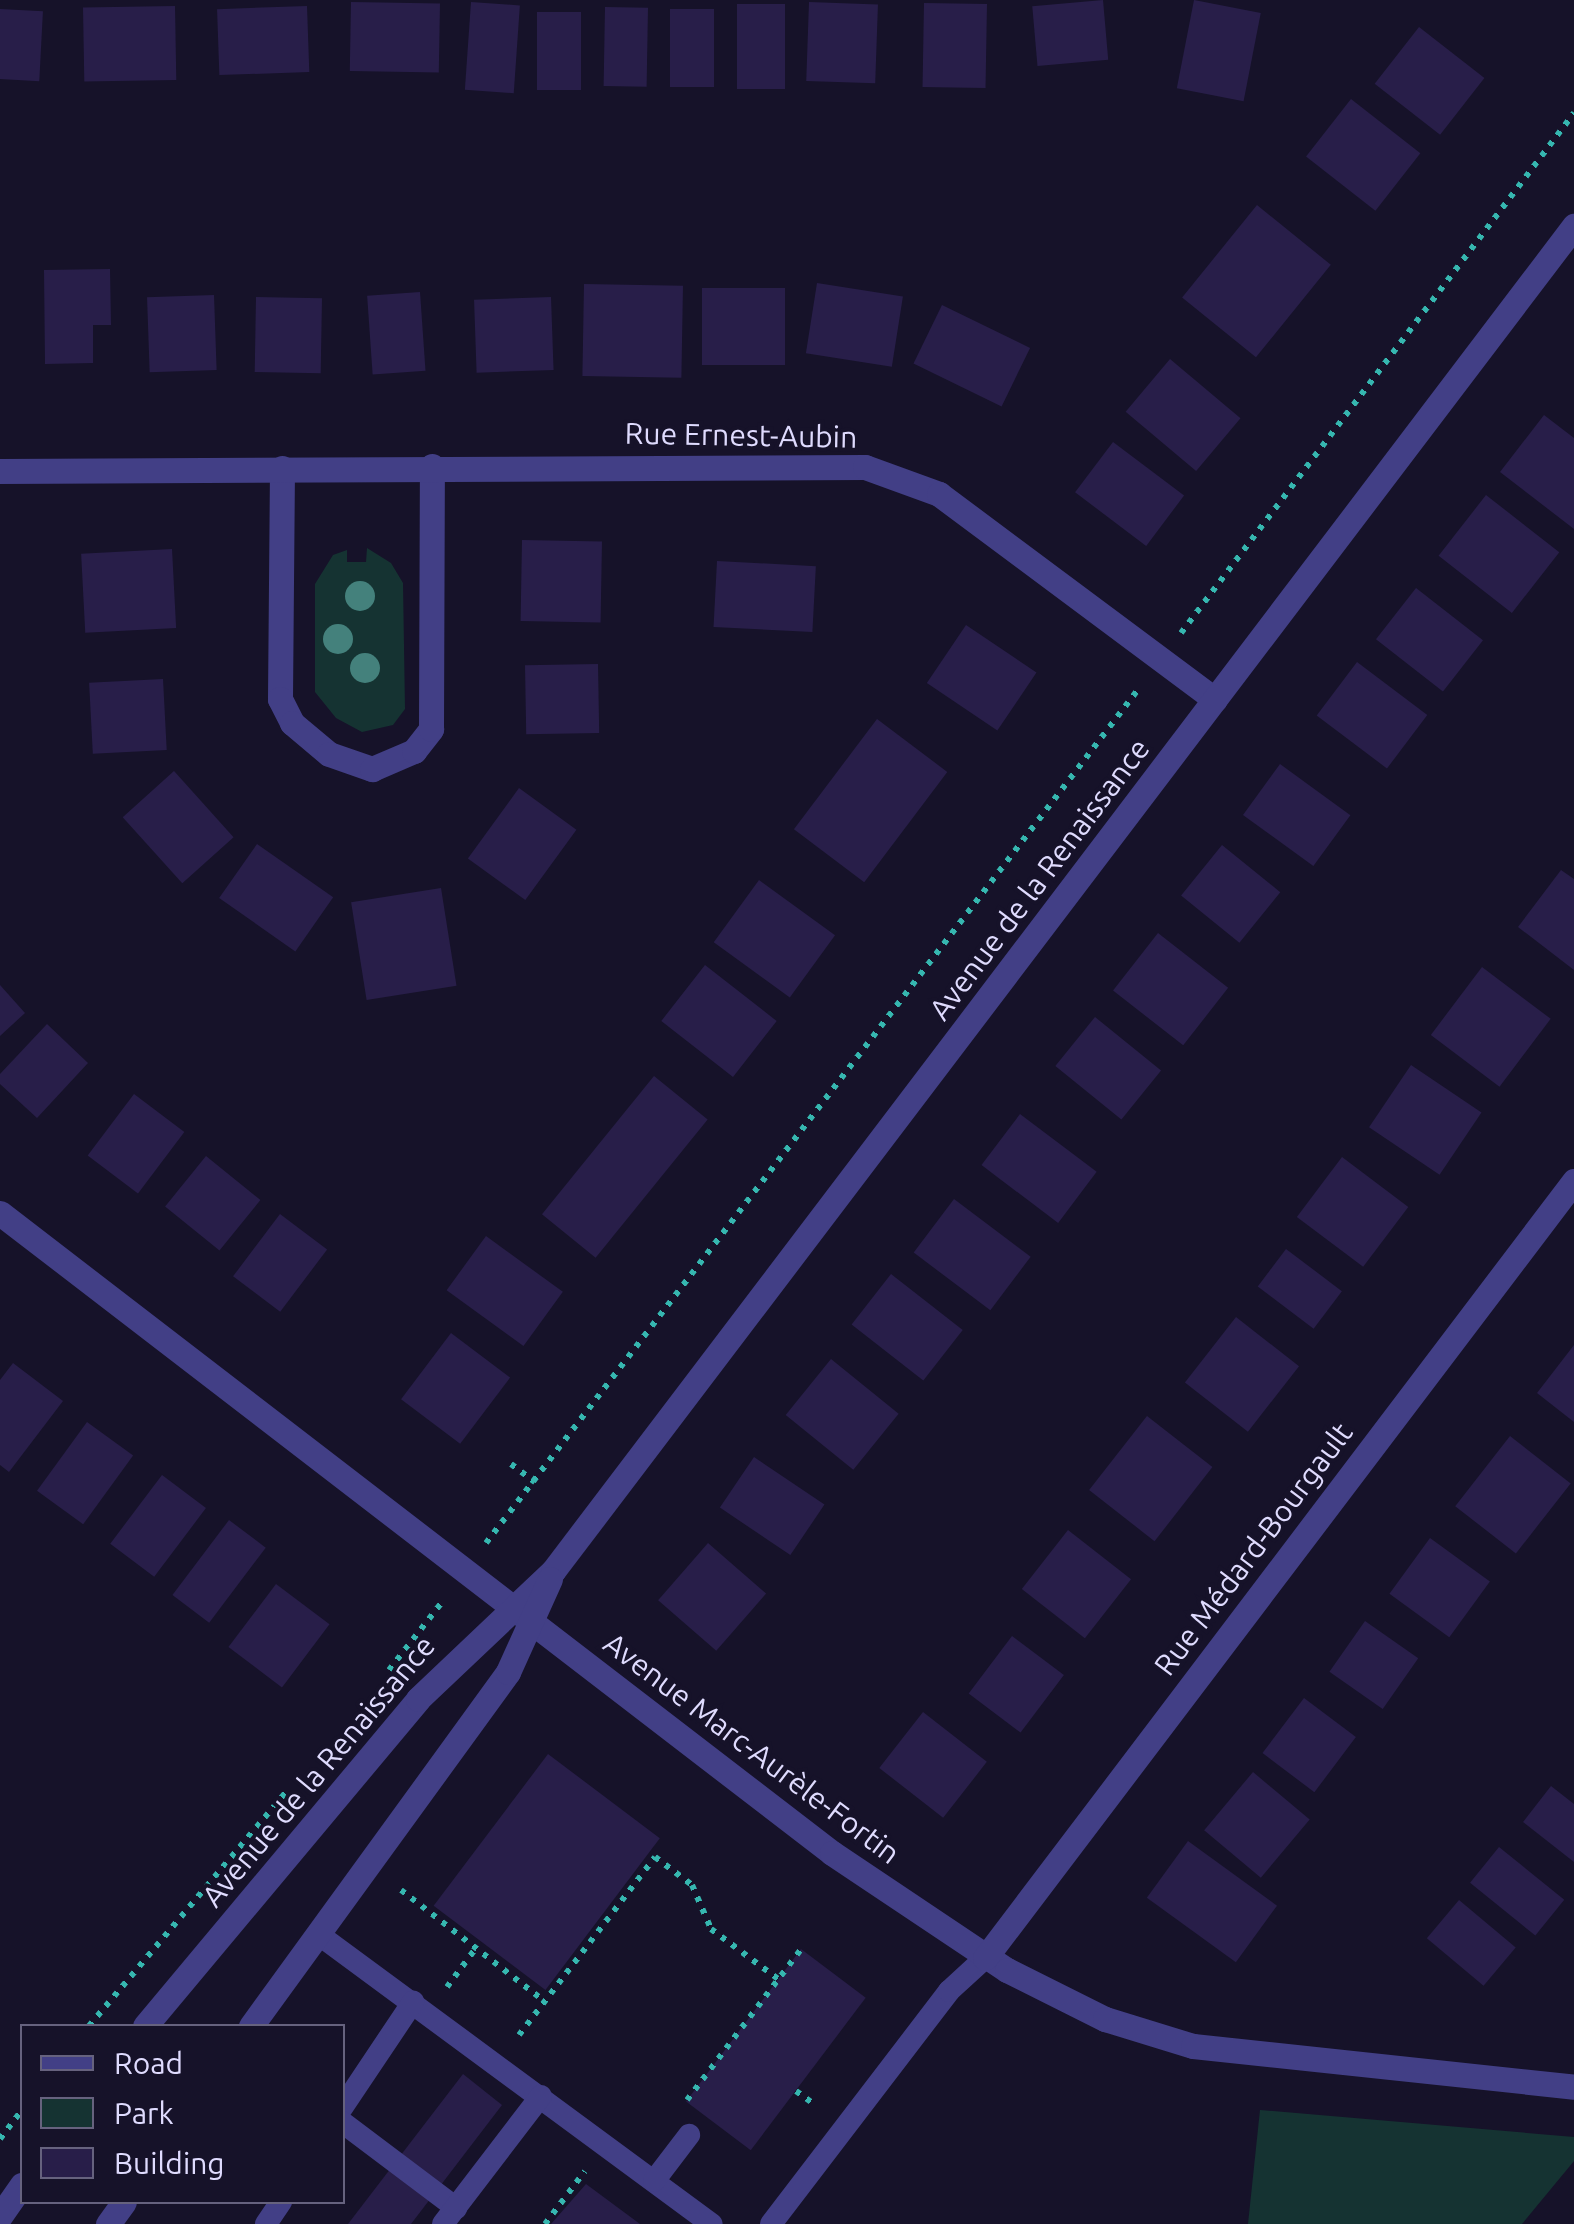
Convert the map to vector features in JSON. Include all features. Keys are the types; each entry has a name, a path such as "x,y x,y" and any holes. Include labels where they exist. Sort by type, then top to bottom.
{"street":[{"name":"Avenue de la Renaissance","path":"147,2024 418,1699 523,1612 1574,226"},
{"name":"Rue Ernest-Aubin","path":"0,472 837,464 890,474 987,526 1216,700"},
{"path":"282,468 280,699 292,723 329,754 372,769 414,752 432,729 432,466"},
{"name":"Rue Médard-Bourgault","path":"985,1958 1574,1181"},
{"name":"Avenue Marc-Aurèle-Fortin","path":"0,1213 832,1852 985,1958 1105,2018 1193,2046 1574,2087"},
{"name":"Avenue de la Renaissance","path":"252,2024 508,1672 523,1612"},
{"path":"0,2216 20,2189"}],"lane":[{"path":"318,1934 712,2224"},
{"path":"771,2224 948,1991 985,1958"},
{"path":"345,2104 420,2007"},
{"path":"345,2125 449,2216 541,2096"},
{"path":"654,2180 689,2135"}],"path":[{"path":"1198,612 1574,113"},
{"name":"Avenue de la Renaissance","path":"498,1528 1126,705"},
{"path":"511,1464 535,1482"},
{"name":"Avenue de la Renaissance","path":"386,1674 422,1631"},
{"name":"Avenue de la Renaissance","path":"91,2024 301,1775"},
{"path":"531,2044 518,2034 654,1857 692,1885 711,1929 778,1979"},
{"path":"401,1890 476,1948 514,1971 544,2001"},
{"path":"420,2007 476,1948"},
{"path":"677,2111 801,1949"},
{"path":"796,2091 815,2105"},
{"path":"0,2139 20,2113"},
{"path":"545,2224 586,2170"}],"green space":[{"path":"367,548 391,563 403,583 405,709 393,725 362,732 336,718 315,692 315,584 333,555 347,550 347,562 366,562"},
{"path":"1260,2110 1574,2137 1574,2161 1522,2224 1248,2224"}],"building":[{"path":"1103,0 1108,60 1037,66 1032,6"},
{"path":"1194,0 1261,13 1244,101 1177,88"},
{"path":"351,2 440,4 439,73 350,71"},
{"path":"471,2 520,5 514,93 465,90"},
{"path":"809,2 878,4 875,83 806,81"},
{"path":"924,3 987,4 986,88 923,87"},
{"path":"737,4 785,4 785,89 737,89"},
{"path":"175,6 176,80 84,82 83,8"},
{"path":"307,6 309,72 219,75 217,9"},
{"path":"605,7 648,8 647,87 604,86"},
{"path":"0,9 43,11 39,81 0,79"},
{"path":"670,9 714,9 714,87 670,87"},
{"path":"537,12 581,12 581,90 537,90"},
{"path":"1419,27 1484,78 1440,135 1375,84"},
{"path":"1351,99 1420,153 1375,211 1306,157"},
{"path":"1257,205 1331,265 1256,357 1182,297"},
{"path":"110,269 111,325 93,325 93,363 45,364 44,270"},
{"path":"817,283 903,297 892,367 806,353"},
{"path":"584,284 683,286 681,378 582,376"},
{"path":"702,288 785,288 785,365 702,365"},
{"path":"420,292 426,371 373,375 367,296"},
{"path":"214,295 217,370 150,372 147,297"},
{"path":"256,297 322,298 321,373 255,372"},
{"path":"551,297 554,370 477,373 474,300"},
{"path":"942,305 1030,348 1002,406 914,363"},
{"path":"1170,359 1240,418 1196,471 1126,412"},
{"path":"1544,415 1574,438 1574,529 1500,472"},
{"path":"1113,442 1184,496 1146,546 1075,492"},
{"path":"1486,495 1559,552 1512,613 1439,556"},
{"path":"522,540 602,541 601,622 521,621"},
{"path":"172,549 176,628 85,633 81,554"},
{"path":"717,561 816,566 812,632 714,627"},
{"path":"1416,588 1483,640 1443,692 1376,639"},
{"path":"966,625 1036,673 997,731 927,683"},
{"path":"1357,662 1427,715 1387,768 1317,716"},
{"path":"598,664 599,733 526,734 525,665"},
{"path":"163,679 167,750 93,754 89,683"},
{"path":"877,719 947,772 864,882 794,829"},
{"path":"1280,764 1350,815 1313,866 1243,815"},
{"path":"174,771 234,837 182,883 123,817"},
{"path":"519,788 576,830 525,900 468,858"},
{"path":"257,844 333,897 295,951 219,898"},
{"path":"1222,845 1280,892 1239,943 1181,896"},
{"path":"1561,870 1574,879 1574,970 1518,927"},
{"path":"759,880 835,935 790,998 714,942"},
{"path":"441,888 456,986 367,1000 351,902"},
{"path":"1158,933 1228,988 1183,1045 1113,991"},
{"path":"705,965 777,1021 733,1077 661,1021"},
{"path":"1482,967 1551,1019 1500,1087 1431,1035"},
{"path":"0,985 25,1013 0,1036"},
{"path":"1095,1017 1161,1070 1121,1119 1055,1066"},
{"path":"47,1024 88,1063 37,1118 0,1084 0,1074"},
{"path":"1411,1065 1481,1113 1440,1175 1369,1127"},
{"path":"654,1076 708,1119 596,1258 542,1214"},
{"path":"134,1094 184,1132 138,1193 88,1155"},
{"path":"1020,1114 1097,1172 1058,1223 981,1165"},
{"path":"206,1156 260,1200 219,1251 165,1207"},
{"path":"1342,1157 1408,1207 1363,1267 1297,1217"},
{"path":"954,1199 1031,1257 990,1310 914,1253"},
{"path":"280,1214 327,1250 280,1312 233,1276"},
{"path":"486,1236 563,1292 523,1346 447,1290"},
{"path":"1286,1249 1342,1291 1314,1329 1258,1287"},
{"path":"891,1274 963,1330 923,1380 852,1324"},
{"path":"1236,1317 1299,1366 1248,1432 1185,1382"},
{"path":"451,1333 510,1378 460,1444 401,1399"},
{"path":"1574,1345 1574,1422 1537,1393"},
{"path":"831,1359 899,1414 853,1470 786,1415"},
{"path":"13,1363 63,1401 9,1472 0,1465 0,1380"},
{"path":"1147,1416 1212,1467 1155,1541 1089,1490"},
{"path":"87,1422 133,1456 83,1524 37,1491"},
{"path":"1510,1436 1571,1483 1516,1554 1455,1506"},
{"path":"754,1457 824,1505 790,1555 720,1508"},
{"path":"162,1475 206,1508 154,1577 110,1544"},
{"path":"229,1520 266,1548 209,1623 172,1595"},
{"path":"1068,1530 1131,1579 1085,1638 1022,1589"},
{"path":"1430,1538 1490,1581 1449,1637 1389,1594"},
{"path":"708,1543 766,1594 716,1651 658,1600"},
{"path":"276,1584 330,1624 282,1687 228,1647"},
{"path":"1365,1621 1418,1658 1383,1709 1329,1672"},
{"path":"1012,1636 1064,1675 1021,1733 969,1694"},
{"path":"1304,1698 1356,1737 1314,1792 1262,1753"},
{"path":"923,1712 987,1762 943,1818 879,1768"},
{"path":"548,1754 660,1838 545,1990 434,1906"},
{"path":"1253,1772 1310,1820 1261,1878 1204,1830"},
{"path":"1551,1786 1574,1804 1574,1862 1523,1822"},
{"path":"1188,1841 1277,1906 1236,1962 1147,1898"},
{"path":"1499,1847 1564,1900 1535,1936 1470,1883"},
{"path":"1459,1900 1516,1948 1484,1986 1427,1938"},
{"path":"801,1949 866,1998 751,2150 686,2102"},
{"path":"463,2074 502,2105 411,2224 348,2224"},
{"path":"586,2184 640,2224 551,2224"}]}
